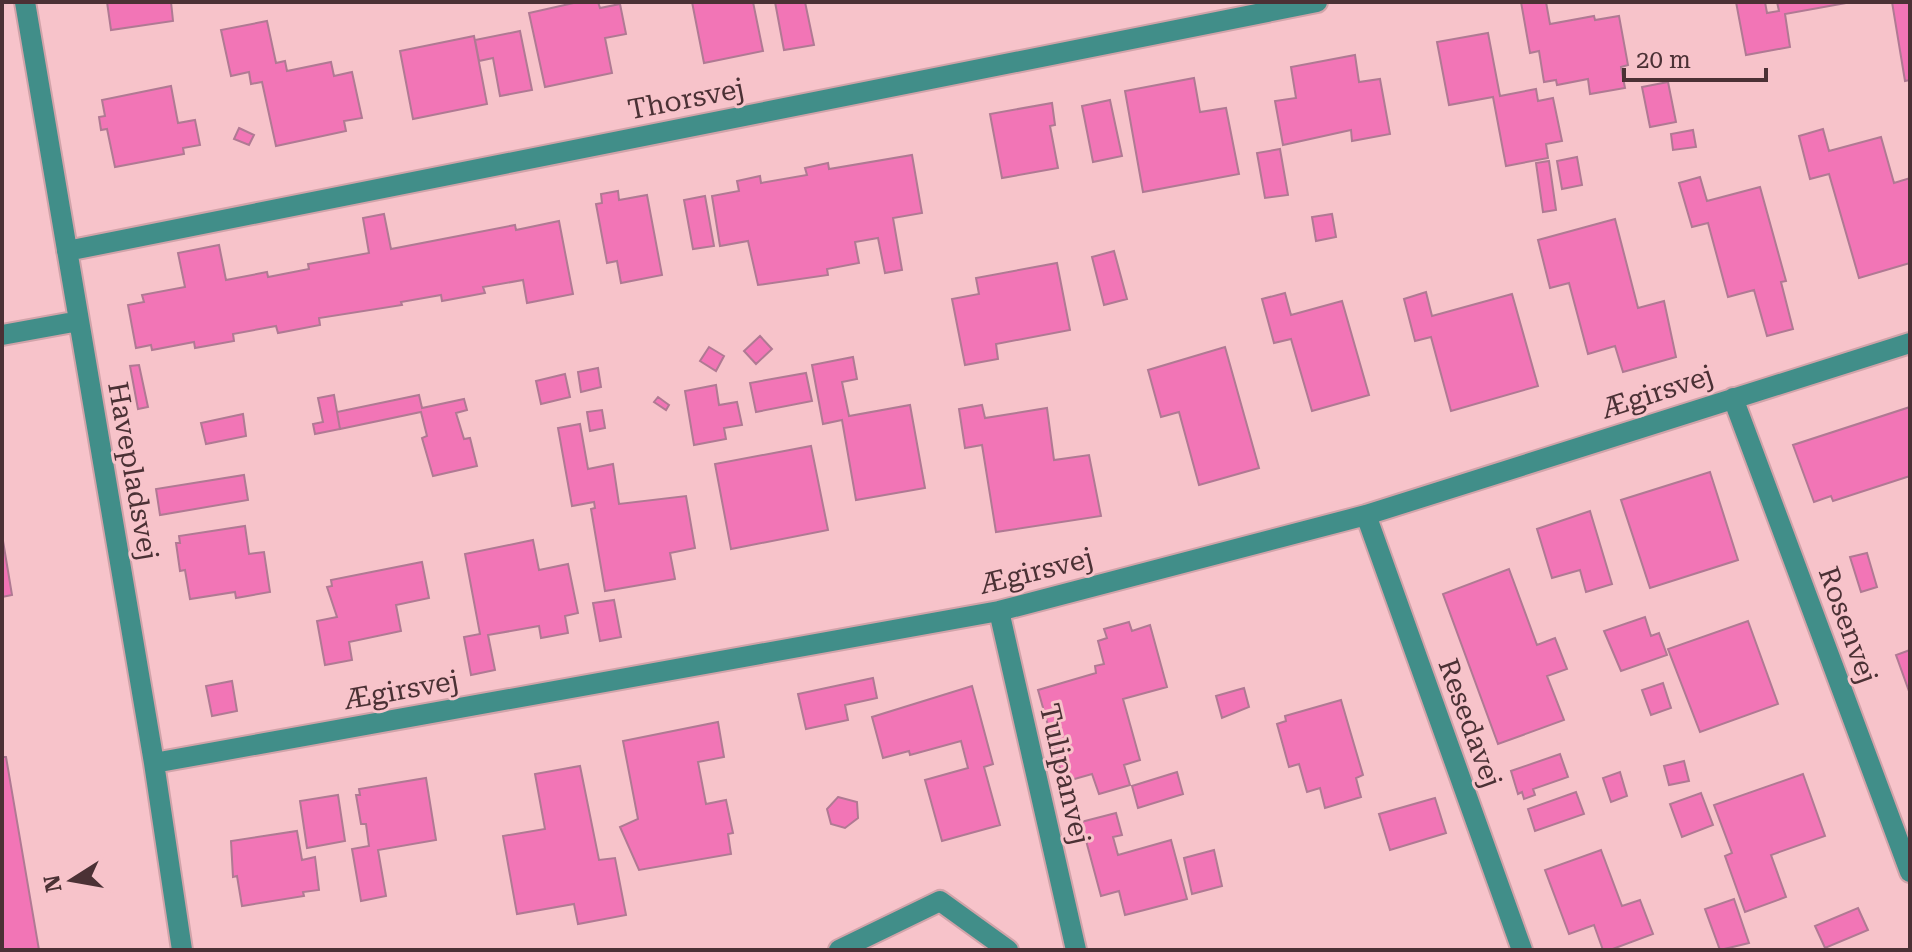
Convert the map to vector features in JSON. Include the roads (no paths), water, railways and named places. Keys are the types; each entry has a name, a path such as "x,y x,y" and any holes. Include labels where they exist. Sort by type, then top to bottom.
{"street":[{"name":"Havepladsvej","path":"25,2 154,763 182,950"},
{"name":"Thorsvej","path":"67,251 1317,2"},
{"path":"2,335 79,321"},
{"name":"Ægirsvej","path":"154,763 999,611 1366,515 1910,343"},
{"name":"Rosenvej","path":"1733,398 1910,872"},
{"name":"Resedavej","path":"1366,515 1522,950"},
{"name":"Tulipanvej","path":"999,611 1076,950"},
{"path":"839,950 940,901 1008,950"}]}
